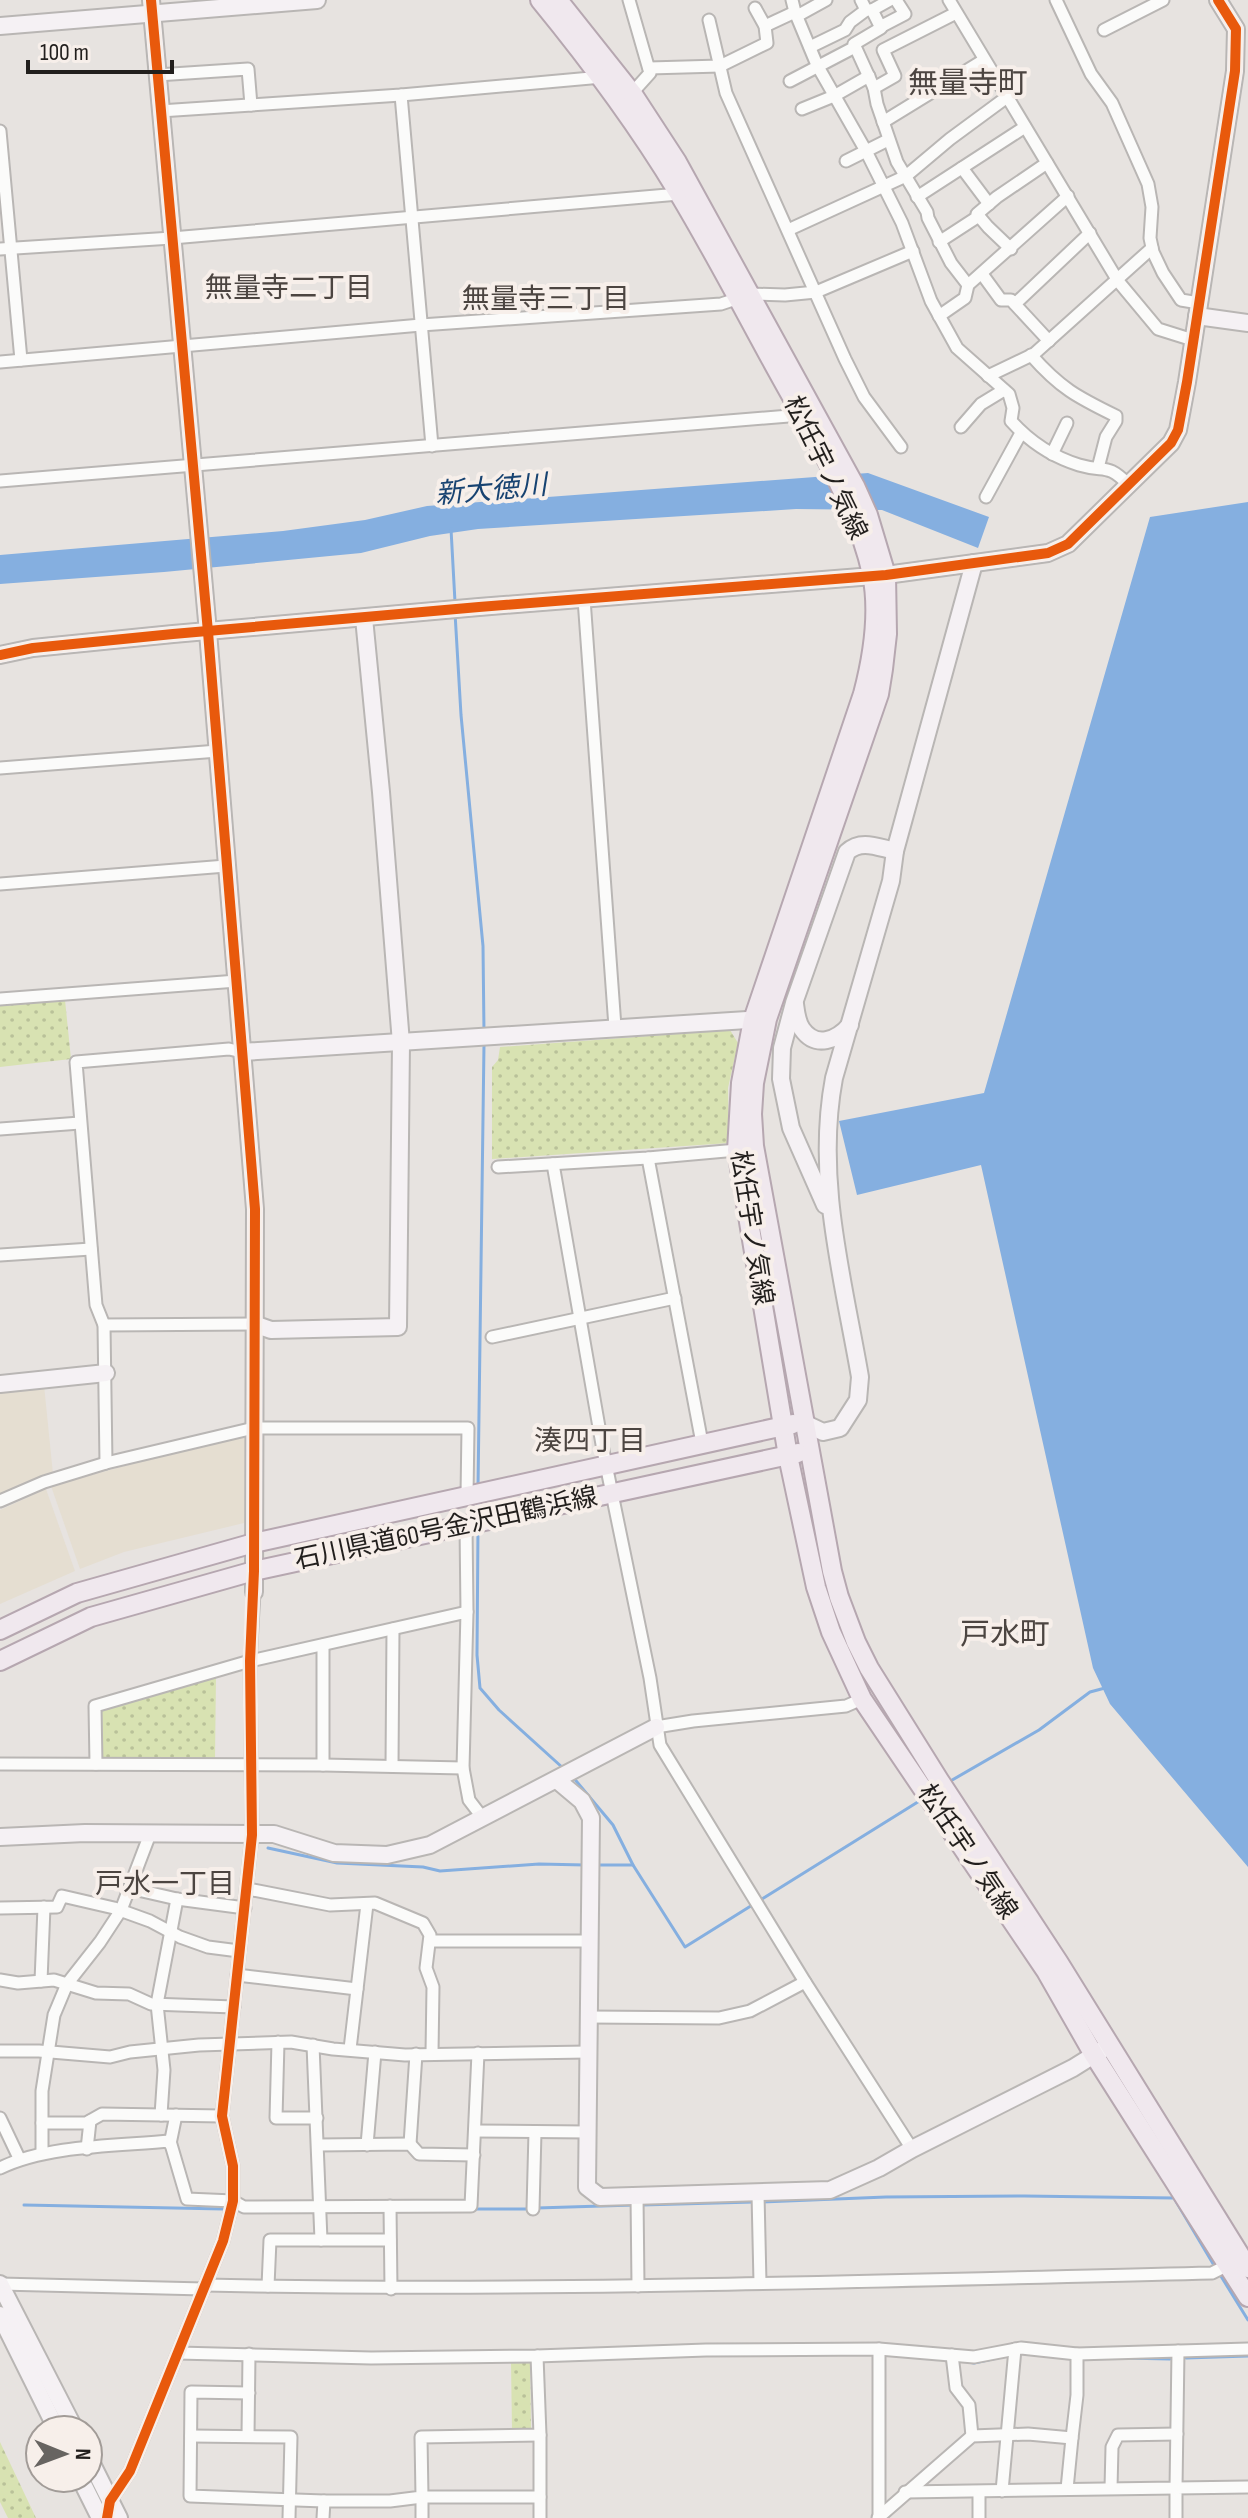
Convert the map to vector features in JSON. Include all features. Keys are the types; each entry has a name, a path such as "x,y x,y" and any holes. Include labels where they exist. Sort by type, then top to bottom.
{"main road":[{"name":"松任宇ノ気線","path":"540,0 602,77 744,297 834,461 860,516 879,576 887,634 879,694 760,1020 741,1083 737,1150 788,1456 816,1587 831,1632 862,1699 937,1792"},
{"name":"松任宇ノ気線","path":"558,0 632,93 677,162 801,415 834,461"},
{"name":"松任宇ノ気線","path":"760,1020 752,1114 754,1146 832,1571 856,1642 937,1792 1046,1971 1248,2268"},
{"name":"石川県道60号金沢田鶴浜線","path":"0,1630 77,1593 254,1543 804,1423"},
{"name":"石川県道60号金沢田鶴浜線","path":"0,1661 91,1617 254,1571 809,1451"},
{"name":"松任宇ノ気線","path":"1102,2050 1221,2269 1248,2297"}],"street":[{"path":"0,26 151,6 317,0"},
{"path":"629,0 650,73 632,93"},
{"path":"765,26 795,10 826,0"},
{"path":"810,47 845,30 866,7 890,0"},
{"path":"790,81 855,47 854,44 905,14 896,0"},
{"path":"949,0 1118,281 1158,329 1193,340"},
{"path":"1056,0 1086,64 1112,103 1148,184 1152,207 1152,248 1163,273 1181,300 1198,310 1248,323"},
{"path":"1104,30 1163,0"},
{"path":"0,655 33,648 479,607 879,576 1048,553 1068,544 1171,443 1178,430 1235,71 1236,29 1218,0"},
{"path":"119,2518 108,2509 130,2471 205,2287 223,2241 233,2201 233,2166 222,2116 252,1835 250,1661 254,1592 255,1209 208,632 151,6"},
{"path":"866,7 895,76 874,88"},
{"path":"649,68 720,66 767,43 765,26 755,8"},
{"path":"795,10 819,67 902,223 926,290 957,348 1009,394 1013,408 1011,421 1021,433 1052,454 1081,465 1114,470 1129,485"},
{"path":"883,50 956,13"},
{"path":"709,20 726,93 864,397 901,447"},
{"path":"855,47 874,88 888,140 927,212 939,242 968,285"},
{"path":"883,122 984,60"},
{"path":"157,75 248,69 251,105"},
{"path":"802,109 834,96 869,76"},
{"path":"160,111 401,95 602,77"},
{"path":"401,95 432,446"},
{"path":"788,230 906,176 1007,97"},
{"path":"917,197 1025,127"},
{"path":"0,131 5,248 21,360"},
{"path":"846,161 888,140"},
{"path":"979,216 977,214 989,204 1047,163"},
{"path":"962,168 989,204"},
{"path":"5,248 172,238 679,194"},
{"path":"939,316 965,298 968,285 1068,196"},
{"path":"979,216 1011,249"},
{"path":"939,242 979,216"},
{"path":"1015,304 1090,233"},
{"path":"988,376 1031,355 1049,341 1152,248"},
{"path":"0,362 421,325 721,304 744,297 816,292 913,251"},
{"path":"982,274 1001,300 1011,300 1049,341"},
{"path":"1031,355 1051,378 1069,392 1116,416 1106,437 1098,468"},
{"path":"961,427 981,404 1004,390"},
{"path":"0,481 801,415"},
{"path":"1052,454 1067,423"},
{"path":"986,497 1021,433"},
{"path":"804,1423 823,1432 840,1428 858,1400 860,1377 828,1190 826,1137 834,1078 891,881 895,851 974,563"},
{"path":"584,599 615,1027"},
{"path":"104,1325 254,1324 271,1330 398,1327 401,1043 364,618"},
{"path":"0,768 218,751"},
{"path":"833,1225 791,1128 781,1079 782,1048 794,1003 847,852 854,845 865,844 895,851"},
{"path":"0,884 226,866"},
{"path":"0,999 237,981"},
{"path":"794,1003 800,1027 811,1039 827,1041 840,1036 850,1024"},
{"path":"106,1463 104,1325 96,1305 76,1062 229,1049 242,1052 760,1020"},
{"path":"0,1129 80,1123"},
{"path":"498,1167 737,1150"},
{"path":"648,1158 702,1443"},
{"path":"553,1164 606,1466 650,1678 660,1745 805,1982 912,2149"},
{"path":"0,1255 91,1249"},
{"path":"492,1337 675,1298"},
{"path":"0,1384 106,1373"},
{"path":"0,1501 44,1482 106,1463 254,1428 468,1428 467,1495"},
{"path":"809,1451 823,1432"},
{"path":"466,1526 463,1768 469,1800 482,1817"},
{"path":"96,1764 95,1706 250,1661 467,1612"},
{"path":"392,1766 393,1629"},
{"path":"323,1645 323,1765"},
{"path":"0,1837 85,1833 274,1834 334,1853 387,1855 430,1845 656,1727 846,1706 862,1699"},
{"path":"0,1764 463,1768"},
{"path":"557,1780 582,1801 591,1818 587,2187 600,2197 637,2202 758,2199 830,2190 879,2168 1102,2050"},
{"path":"42,2153 42,2091 54,2015 67,1984 121,1910 150,1834"},
{"path":"129,1888 177,1899 245,1908"},
{"path":"248,1889 330,1905 375,1903 423,1923 430,1935 426,1968 433,1987 432,2053"},
{"path":"0,1908 57,1907 62,1896 121,1910 208,1947 239,1951"},
{"path":"161,2115 164,2070 157,2004 177,1899"},
{"path":"350,2049 367,1904"},
{"path":"41,1981 44,1907"},
{"path":"430,1941 590,1941"},
{"path":"237,1975 357,1989"},
{"path":"0,1980 18,1983 54,1980 96,1993 129,1994 157,2004 234,2007"},
{"path":"589,2017 719,2018 750,2011 805,1982"},
{"path":"0,2051 110,2057 130,2052 229,2043 278,2042 416,2054 588,2052"},
{"path":"278,2042 276,2118 317,2118"},
{"path":"313,2045 321,2240"},
{"path":"367,2145 375,2052"},
{"path":"176,2115 170,2144 187,2199 233,2201 244,2207 471,2206 478,2053"},
{"path":"416,2054 410,2144 419,2154 474,2155"},
{"path":"42,2123 86,2123 102,2114 222,2116"},
{"path":"0,2118 19,2158"},
{"path":"87,2149 90,2121"},
{"path":"475,2131 588,2132"},
{"path":"533,2209 535,2132"},
{"path":"0,2168 19,2158 42,2153 170,2141 170,2144"},
{"path":"319,2145 410,2144"},
{"path":"758,2199 760,2283"},
{"path":"637,2202 638,2286"},
{"path":"390,2206 391,2289"},
{"path":"268,2286 270,2240 390,2240"},
{"path":"67,2414 0,2284 391,2289 638,2286 1221,2269"},
{"path":"0,2315 49,2414"},
{"path":"178,2353 371,2358 879,2349 952,2359 1015,2354 1036,2348 1077,2354 1248,2349"},
{"path":"879,2349 879,2518"},
{"path":"1176,2518 1178,2351"},
{"path":"248,2436 249,2354"},
{"path":"1002,2491 1015,2354"},
{"path":"1067,2489 1077,2395 1077,2354"},
{"path":"537,2356 540,2518"},
{"path":"952,2359 956,2388 969,2405 972,2436"},
{"path":"249,2393 191,2392 190,2496 324,2501 540,2497"},
{"path":"879,2518 972,2436 1028,2434 1072,2438"},
{"path":"1111,2488 1112,2447 1118,2435 1177,2434"},
{"path":"422,2518 421,2437 540,2435"},
{"path":"191,2436 291,2437 289,2518"},
{"path":"905,2492 1248,2487"},
{"path":"979,2492 979,2518"},
{"path":"88,2494 100,2518"},
{"path":"323,2518 324,2501"}],"shaded area":[{"path":"44,1385 53,1474 0,1496 0,1390"},
{"path":"242,1434 249,1441 248,1519 244,1523 124,1552 80,1569 51,1486"},
{"path":"46,1489 75,1571 0,1604 0,1510"}],"green space":[{"path":"65,1000 71,1059 0,1067 0,1006"},
{"path":"730,1030 738,1043 728,1088 729,1143 492,1159 492,1067 498,1060 500,1047"},
{"path":"216,1676 215,1759 103,1760 102,1711 105,1707"},
{"path":"530,2361 531,2429 512,2430 511,2362"},
{"path":"0,2442 36,2518 8,2518 0,2502"}],"water":[{"path":"868,473 989,517 978,548 882,510 796,509 478,529 430,536 361,553 0,584 0,555 283,531 365,520 427,506"},
{"path":"1248,502 1248,1867 1110,1704 1093,1668 981,1165 857,1195 839,1121 984,1093 1150,517"}],"waterway":[{"path":"451,529 455,602"},
{"path":"455,613 461,715 483,946 484,1032"},
{"path":"478,1488 484,1044"},
{"path":"478,1500 478,1516"},
{"path":"478,1528 477,1655 480,1688 499,1710 563,1768"},
{"path":"947,1783 1039,1730 1090,1692 1105,1688"},
{"path":"572,1776 613,1825 633,1865 685,1947 921,1800"},
{"path":"268,1848 337,1863 423,1867 440,1871 539,1864 585,1865"},
{"path":"597,1865 633,1865"},
{"path":"761,2202 886,2197 1174,2198 1215,2267"},
{"path":"641,2205 754,2202"},
{"path":"24,2205 224,2209"},
{"path":"537,2208 634,2205"},
{"path":"473,2209 530,2209"},
{"path":"1219,2273 1248,2320"},
{"path":"963,2361 974,2363 1006,2356"},
{"path":"1186,2358 1248,2356"},
{"path":"1123,2358 1170,2359"}],"cycle path":[{"path":"107,2518 110,2501 130,2471 223,2241 233,2201 233,2166 222,2116 252,1835 250,1661 254,1571 255,1209 208,632 151,0"},
{"path":"0,655 33,648 173,634 886,575 1048,553 1068,544 1171,443 1178,430 1235,71 1236,29 1218,0"}],"district":[{"name":"無量寺町","path":"968,84"},
{"name":"無量寺二丁目","path":"289,288"},
{"name":"無量寺三丁目","path":"546,299"},
{"name":"湊四丁目","path":"590,1441"},
{"name":"戸水町","path":"1005,1635"},
{"name":"戸水一丁目","path":"165,1884"}],"water label":[{"name":"新大徳川","path":"491,490"}]}
